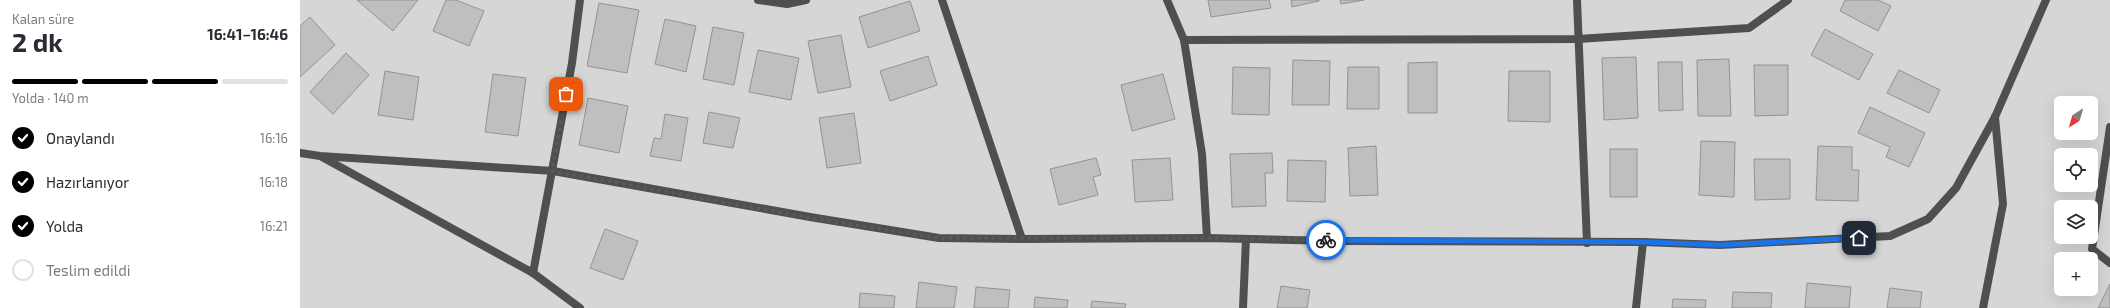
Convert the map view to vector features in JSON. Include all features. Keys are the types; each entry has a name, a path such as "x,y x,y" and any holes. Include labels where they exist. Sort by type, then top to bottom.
{"street":[{"path":"533,272 572,63 580,0"},
{"path":"758,0 787,4 806,0"},
{"path":"942,0 1022,239"},
{"path":"1167,0 1184,40 1202,154 1207,238"},
{"path":"1577,0 1587,243"},
{"path":"1184,40 1578,39 1750,28 1788,0"},
{"path":"300,152 320,156 552,171 810,218 939,238 1246,238 1587,243 1643,242 1720,245 1890,236 1928,219 1956,188 1995,117 2046,0"},
{"path":"1983,308 2003,204 1995,117"},
{"path":"2110,128 2092,248 2110,263"},
{"path":"320,156 533,272 580,308"},
{"path":"1243,308 1246,238"},
{"path":"1636,308 1643,242"}],"shaded area":[{"path":"300,0 2110,0 2110,308 300,308"}],"building":[{"path":"357,0 418,0 393,31"},
{"path":"446,0 456,0 484,11 469,46 433,31"},
{"path":"1208,0 1269,0 1271,8 1211,17"},
{"path":"1291,0 1319,0 1319,1 1292,7"},
{"path":"1340,0 1364,0 1341,4"},
{"path":"1845,0 1878,0 1891,6 1878,31 1840,11"},
{"path":"910,1 920,31 868,48 859,17"},
{"path":"599,3 639,10 627,73 587,66"},
{"path":"310,17 335,45 300,77 300,26"},
{"path":"665,19 696,26 686,72 655,64"},
{"path":"713,27 744,33 734,85 703,79"},
{"path":"1825,29 1873,54 1859,80 1811,55"},
{"path":"841,35 851,87 818,93 808,41"},
{"path":"758,50 799,58 791,100 749,92"},
{"path":"346,53 369,75 333,114 310,92"},
{"path":"928,56 937,85 890,101 880,71"},
{"path":"1636,57 1638,118 1604,120 1602,58"},
{"path":"1729,59 1731,116 1698,116 1697,60"},
{"path":"1293,60 1330,61 1329,105 1292,105"},
{"path":"1437,62 1437,113 1408,113 1408,63"},
{"path":"1658,62 1682,62 1683,110 1659,111"},
{"path":"1754,65 1788,65 1788,115 1755,116"},
{"path":"1233,67 1270,68 1269,115 1232,114"},
{"path":"1348,67 1379,67 1379,109 1347,109"},
{"path":"1899,70 1940,90 1929,113 1887,93"},
{"path":"385,71 419,77 413,120 378,115"},
{"path":"1509,71 1550,71 1550,122 1508,121"},
{"path":"493,74 526,78 518,136 485,132"},
{"path":"1163,74 1175,119 1132,131 1121,85"},
{"path":"588,98 628,106 619,153 579,145"},
{"path":"1870,107 1925,133 1909,167 1886,157 1890,147 1858,133"},
{"path":"709,112 740,118 733,148 703,143"},
{"path":"854,113 861,163 827,168 819,118"},
{"path":"665,114 688,118 681,161 650,156 654,138 661,139"},
{"path":"1701,141 1735,142 1734,197 1699,195"},
{"path":"1376,146 1378,195 1350,196 1348,148"},
{"path":"1818,146 1852,147 1852,170 1859,170 1858,201 1816,200"},
{"path":"1610,149 1637,149 1637,197 1610,197"},
{"path":"1272,153 1273,173 1265,173 1266,206 1232,207 1230,154"},
{"path":"1096,158 1101,175 1093,177 1098,195 1059,205 1050,169"},
{"path":"1170,158 1173,200 1135,202 1132,160"},
{"path":"1754,159 1790,159 1790,199 1755,200"},
{"path":"1288,160 1326,161 1325,202 1287,201"},
{"path":"605,229 638,241 623,280 590,268"},
{"path":"919,282 957,287 954,308 916,308"},
{"path":"1807,283 1851,287 1849,308 1805,308"},
{"path":"2110,284 2110,308 2098,308"},
{"path":"1281,286 1310,290 1307,308 1277,308"},
{"path":"976,287 1010,290 1008,308 974,308"},
{"path":"1890,288 1922,292 1920,308 1887,308"},
{"path":"1733,292 1772,293 1771,308 1732,308"},
{"path":"860,293 895,296 894,308 859,308"},
{"path":"1035,297 1068,300 1067,308 1034,308"},
{"path":"1673,299 1706,300 1705,308 1672,308"},
{"path":"1092,301 1126,304 1125,308 1091,308"}],"way so far":[{"path":"566,94 552,171 810,218 939,238 1207,238 1326,240"}],"route":[{"path":"1326,240 1587,243 1643,242 1720,245 1859,238"}]}
